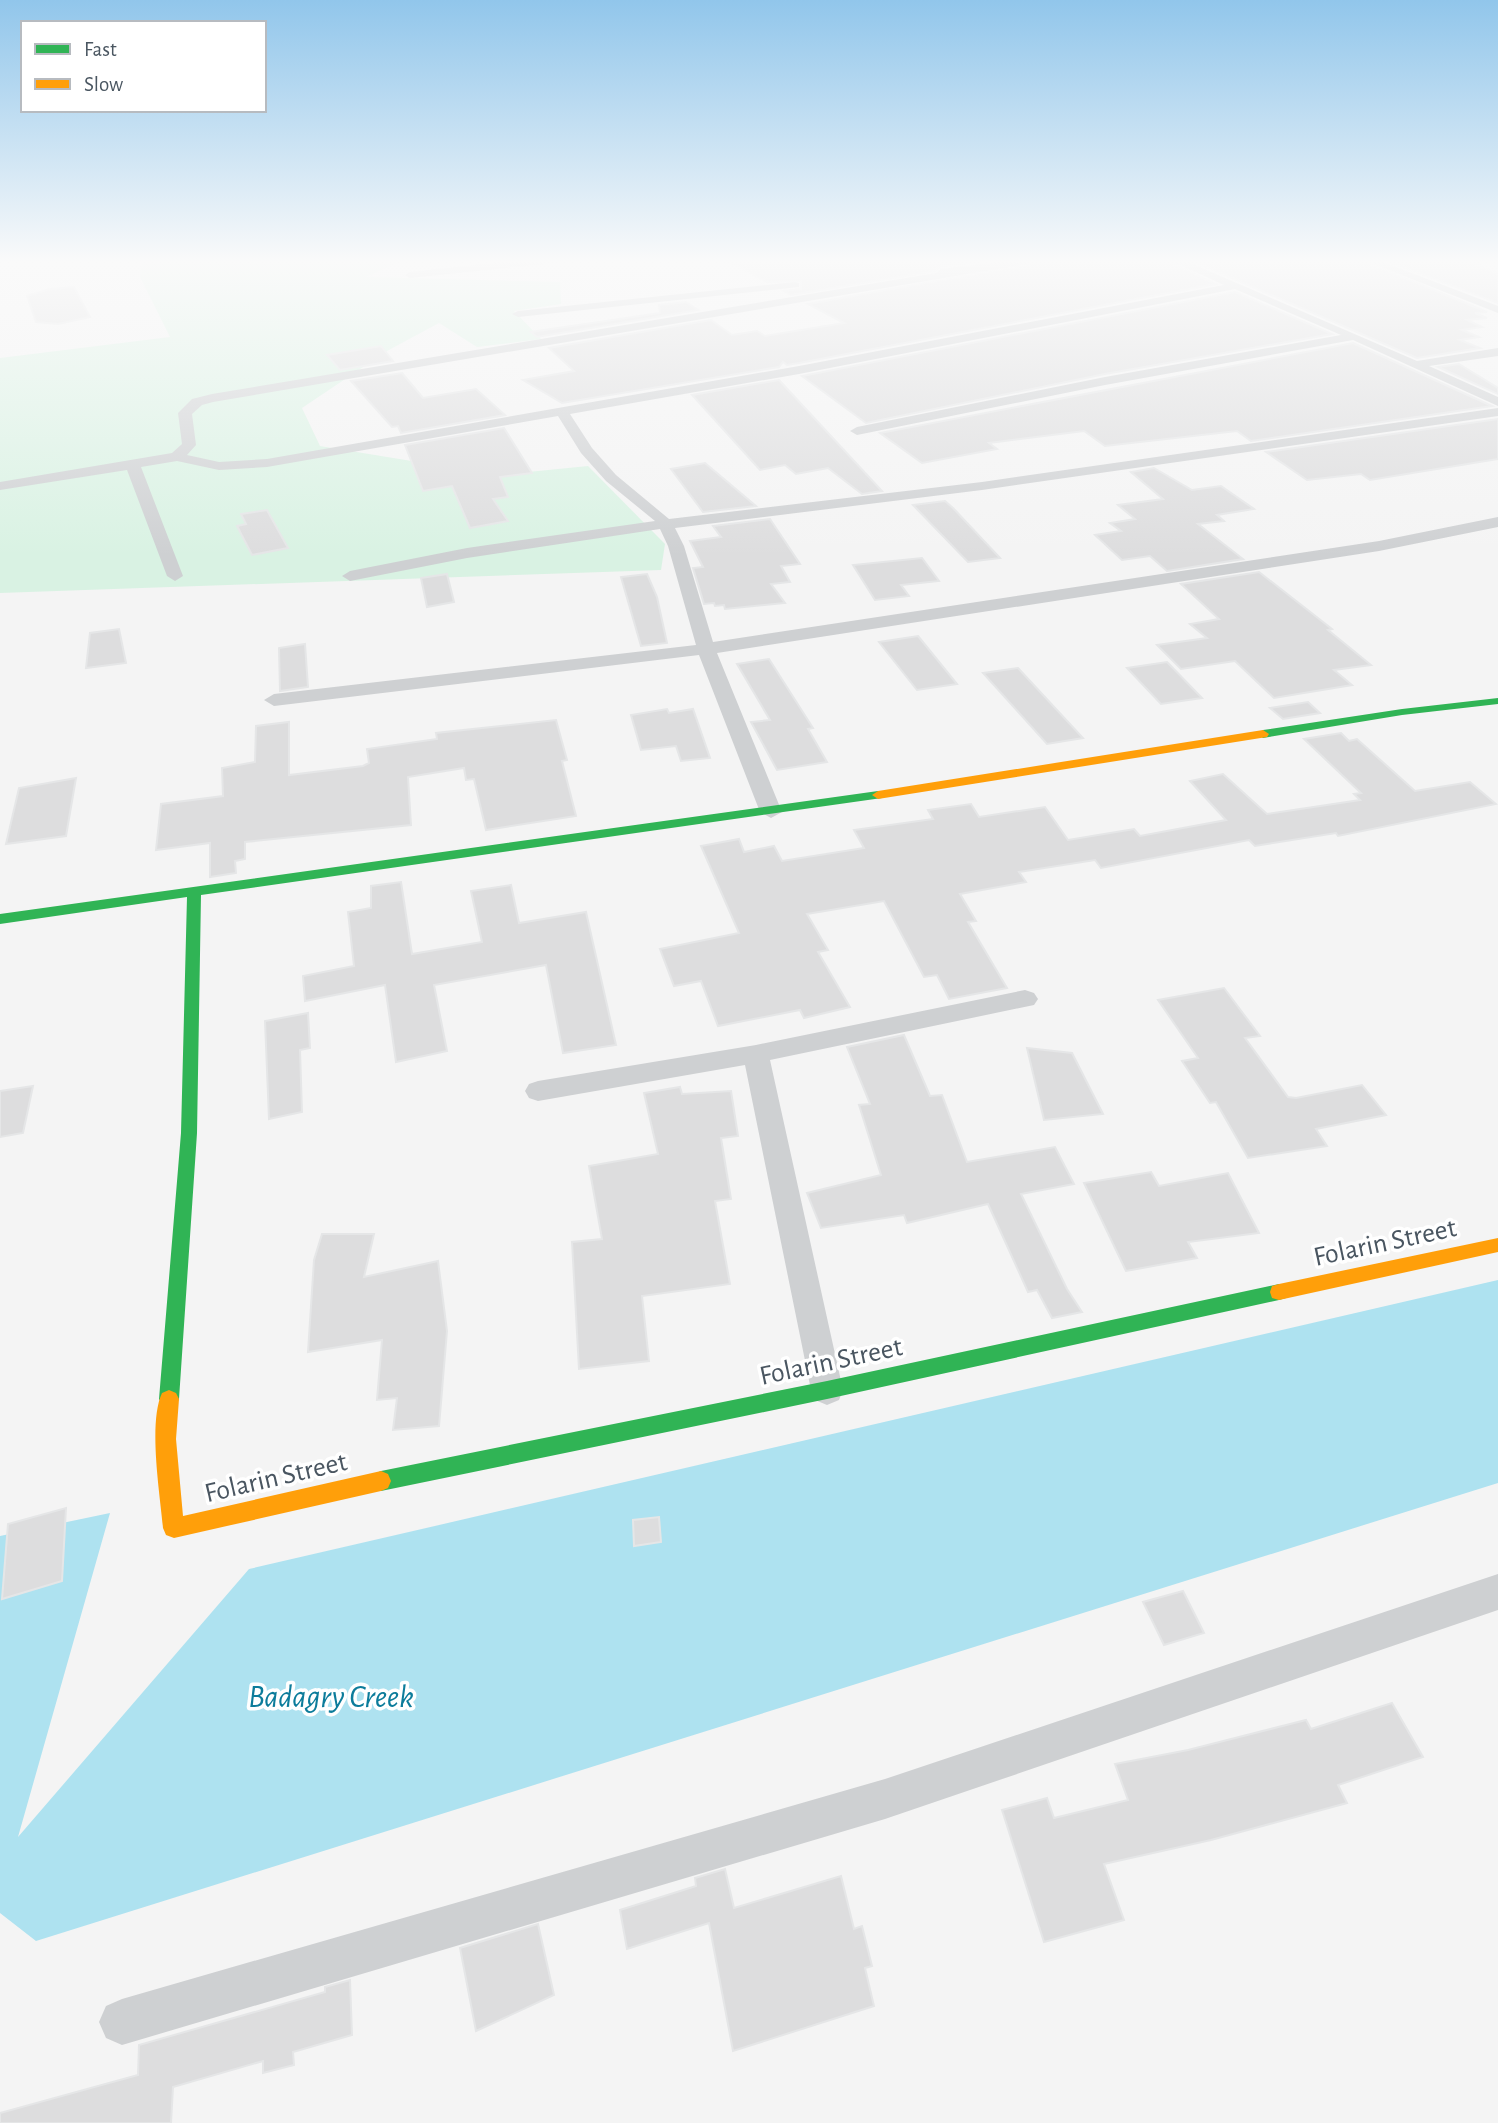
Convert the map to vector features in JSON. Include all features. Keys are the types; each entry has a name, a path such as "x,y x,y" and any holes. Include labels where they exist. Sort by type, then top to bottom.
{"street":[{"path":"177,457 189,445 185,413 197,402 449,358"},
{"path":"0,486 177,457 219,466 267,463 850,358"},
{"path":"857,431 1234,358"},
{"path":"1402,358 1498,402"},
{"path":"1418,365 1461,358"},
{"path":"562,412 586,450 611,478 659,515 665,524 676,546 706,649 771,813"},
{"path":"351,576 467,553 665,524 982,486 1498,412"},
{"path":"132,463 175,576"},
{"path":"274,700 706,649 1379,546 1498,522"},
{"path":"0,919 771,813 1388,715 1498,701"},
{"name":"Folarin Street","path":"194,891 189,1133 166,1439 174,1528 299,1498 827,1390 1498,1245"},
{"path":"538,1091 756,1054 1024,999"},
{"path":"756,1054 827,1390"},
{"path":"122,2022 885,1798 1498,1592"}],"green space":[{"path":"0,358 376,358 302,408 320,446 497,475 588,466 665,544 661,570 0,593"}],"water":[{"name":"Badagry Creek","path":"1498,1280 1498,1483 36,1941 0,1913 0,1536 110,1513 18,1837 249,1569"}],"building":[{"path":"330,358 391,358 393,361 340,370"},
{"path":"560,358 825,358 787,365 783,362 779,367 562,403 523,380 574,371"},
{"path":"894,358 1195,358 866,423 802,376"},
{"path":"1274,358 1386,358 1492,406 1251,441 1237,431 1105,446 1084,431 989,443 997,449 922,463 880,433"},
{"path":"1459,364 1498,388 1498,394 1438,367"},
{"path":"402,373 423,398 476,389 505,415 401,433 398,426 392,427 351,381"},
{"path":"779,380 882,491 862,494 828,468 796,474 785,465 760,470 692,395"},
{"path":"1498,419 1498,459 1370,480 1361,474 1307,480 1266,452"},
{"path":"504,428 532,473 500,477 508,497 493,499 508,521 470,528 452,486 423,491 405,445"},
{"path":"705,463 756,506 703,512 671,469"},
{"path":"1154,468 1192,490 1221,486 1254,509 1217,515 1224,521 1198,524 1243,559 1167,571 1150,556 1122,560 1095,535 1121,531 1110,523 1135,519 1118,505 1163,499 1131,472"},
{"path":"945,501 1000,558 968,562 913,505"},
{"path":"267,510 288,548 252,555 237,526 246,524 241,514"},
{"path":"770,519 800,564 781,566 790,582 771,584 785,603 725,609 724,605 704,604 693,568 703,567 690,541 721,537 713,526"},
{"path":"922,558 939,581 901,585 909,596 875,600 853,565"},
{"path":"1259,572 1332,629 1328,630 1371,665 1334,670 1352,685 1274,698 1235,661 1181,669 1157,645 1207,638 1190,624 1219,619 1181,584"},
{"path":"447,574 454,602 427,607 421,578"},
{"path":"647,574 657,597 667,643 641,646 621,577"},
{"path":"119,629 126,663 86,668 90,633"},
{"path":"918,636 957,684 917,690 879,642"},
{"path":"305,644 308,687 280,691 279,648"},
{"path":"769,659 813,728 808,729 827,762 777,770 751,722 770,720 737,664"},
{"path":"1167,662 1202,698 1161,704 1127,668"},
{"path":"1018,668 1083,738 1047,744 983,673"},
{"path":"1308,702 1320,713 1283,719 1270,708"},
{"path":"667,709 669,713 693,709 710,758 681,761 676,746 641,750 631,715"},
{"path":"556,720 567,760 562,761 576,816 486,830 474,779 466,780 464,768 408,777 411,825 245,842 245,859 235,861 236,873 210,877 210,843 156,850 161,804 223,796 222,768 255,762 256,726 289,722 289,775 363,766 369,763 367,749 437,739 436,733"},
{"path":"1341,733 1349,741 1357,739 1415,791 1470,782 1496,804 1338,836 1336,833 1255,846 1249,840 1101,868 1095,860 1019,872 1026,882 960,894 976,921 968,922 1007,988 949,999 937,975 924,977 884,901 807,914 828,950 818,952 850,1007 804,1018 800,1010 718,1026 701,981 674,986 660,949 739,933 701,846 739,839 744,852 774,846 782,861 864,848 854,830 933,819 928,810 971,804 979,817 1045,807 1068,840 1134,829 1140,836 1226,820 1190,781 1223,774 1267,814 1360,800 1354,794 1361,793 1304,739"},
{"path":"76,778 66,836 6,844 19,788"},
{"path":"401,882 412,954 482,942 471,891 511,885 519,923 586,912 616,1045 563,1053 546,965 434,985 447,1051 396,1062 385,985 305,1001 303,976 354,966 348,912 371,908 371,886"},
{"path":"1224,988 1260,1036 1245,1038 1288,1097 1296,1098 1362,1085 1386,1115 1316,1129 1327,1146 1248,1158 1216,1102 1210,1103 1182,1061 1198,1058 1158,1000"},
{"path":"308,1013 310,1048 300,1050 302,1112 269,1119 265,1021"},
{"path":"904,1035 930,1096 942,1095 967,1162 1055,1147 1074,1184 1021,1194 1067,1289 1082,1312 1052,1318 1037,1290 1028,1292 988,1204 907,1223 904,1215 821,1228 807,1193 881,1175 859,1105 870,1104 847,1047"},
{"path":"1027,1048 1072,1053 1103,1114 1044,1120"},
{"path":"33,1086 23,1133 0,1137 0,1091"},
{"path":"680,1087 682,1094 731,1091 738,1136 721,1138 731,1199 715,1201 730,1284 642,1296 649,1361 579,1369 572,1242 602,1239 589,1166 658,1154 644,1093"},
{"path":"1151,1172 1159,1186 1228,1173 1259,1233 1188,1242 1197,1258 1126,1271 1084,1183"},
{"path":"322,1234 374,1234 364,1277 438,1261 447,1331 439,1426 393,1430 397,1398 377,1400 382,1340 308,1352 314,1260"},
{"path":"66,1508 62,1581 2,1599 8,1524"},
{"path":"659,1517 661,1542 634,1546 633,1520"},
{"path":"1183,1591 1204,1633 1164,1645 1143,1602"},
{"path":"1392,1703 1423,1757 1338,1785 1347,1803 1211,1840 1104,1864 1124,1920 1044,1942 1002,1810 1047,1798 1054,1818 1128,1800 1115,1764 1188,1750 1306,1720 1311,1729"},
{"path":"725,1869 734,1908 841,1876 854,1929 862,1926 872,1966 865,1968 874,2006 733,2051 709,1923 627,1949 620,1910 696,1886 695,1878"},
{"path":"538,1924 554,1995 476,2031 460,1948"},
{"path":"350,1980 352,2035 293,2052 294,2065 263,2073 263,2061 173,2087 171,2123 0,2123 0,2113 138,2075 139,2045 325,1992 325,1987"}],"traffic: fast":[{"path":"1263,734 1402,712 1498,701"},
{"path":"0,919 878,795"},
{"path":"169,1399 189,1133 194,891"},
{"path":"381,1481 827,1390 1279,1292"}],"traffic: slow":[{"path":"878,795 1263,734"},
{"path":"1279,1292 1498,1245"},
{"path":"169,1399 166,1439 174,1528 381,1481"}]}
